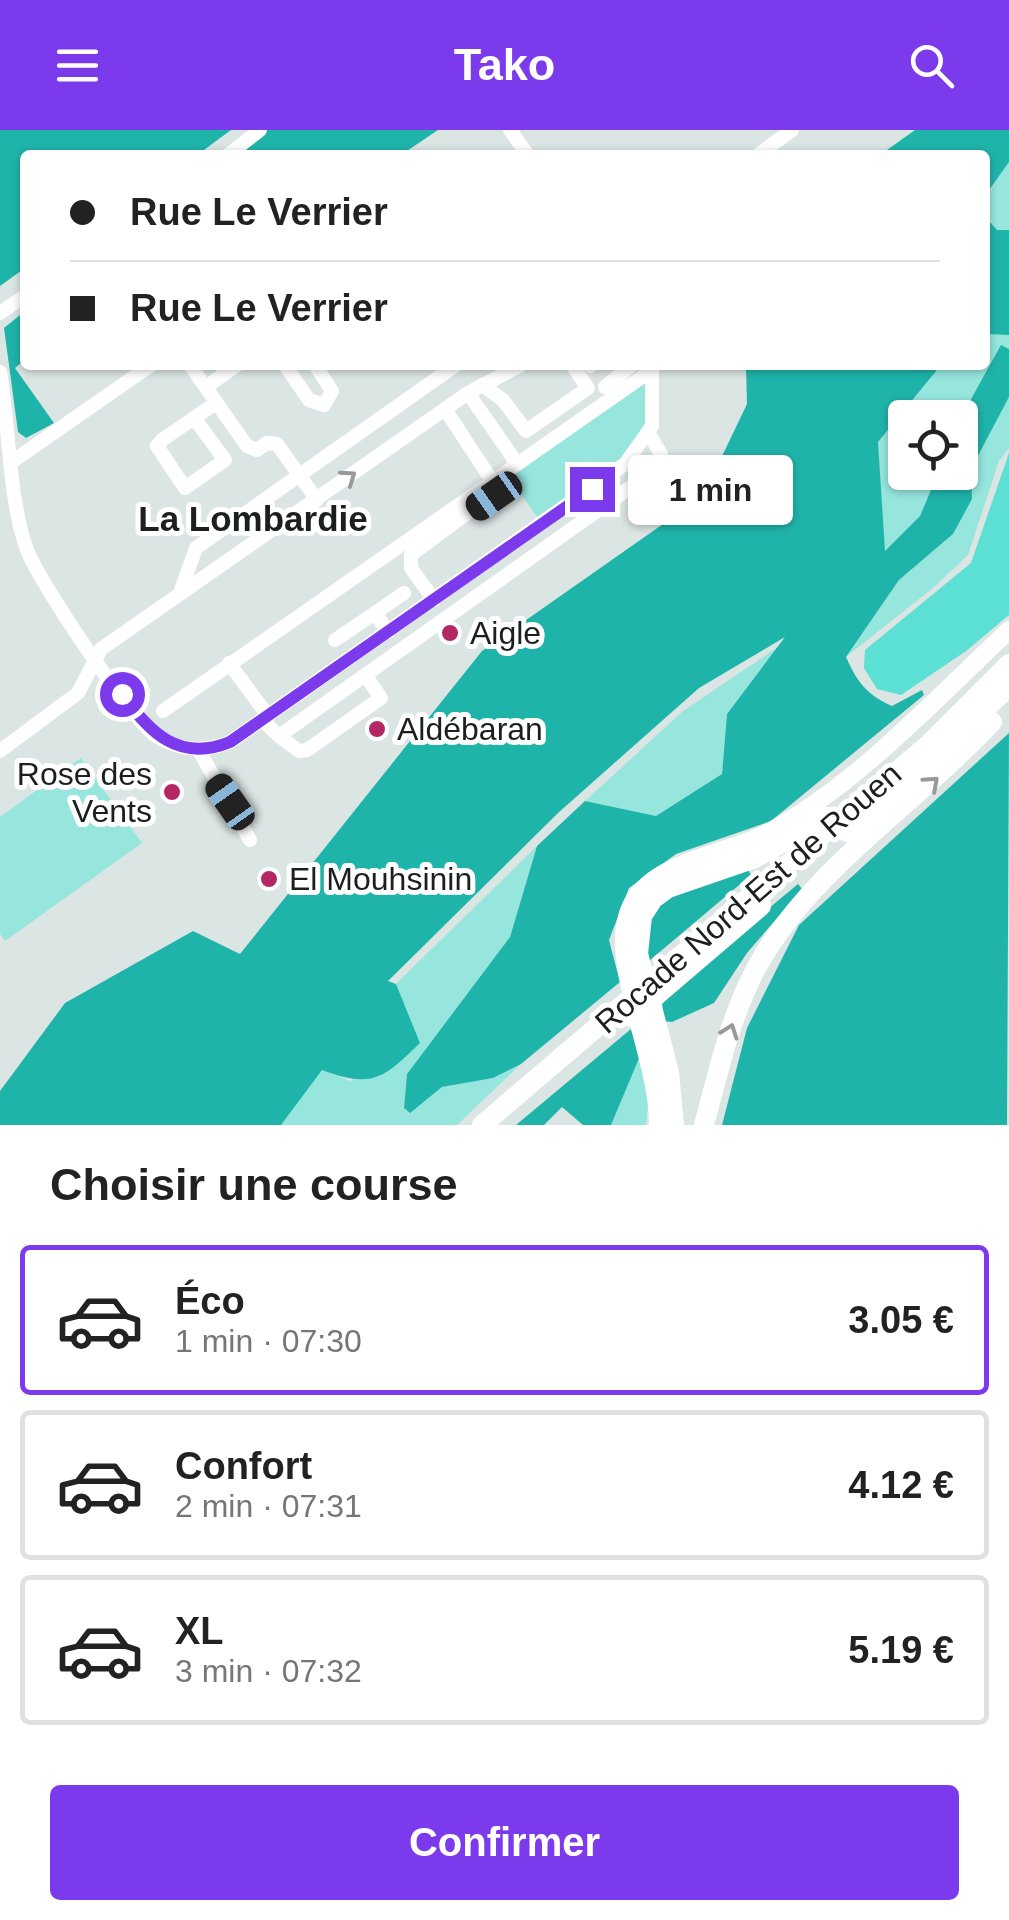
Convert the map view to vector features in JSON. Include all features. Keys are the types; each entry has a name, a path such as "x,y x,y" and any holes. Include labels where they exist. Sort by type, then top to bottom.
{"highway":[{"name":"Rocade Nord-Est de Rouen","path":"674,971 960,716 1009,664"},
{"name":"Rocade Nord-Est de Rouen","path":"482,1125 608,1027 1009,687"},
{"path":"704,1125 726,1039 742,999 782,929 848,856 953,764 1009,701"},
{"path":"674,1125 669,1072 638,954 638,928 648,904 668,888 777,847 880,784"},
{"name":"Rocade Nord-Est de Rouen","path":"503,1125 608,1027"}],"main road":[{"path":"658,1125 656,1082 623,946 633,902 656,878 764,835 826,796 1009,630"}],"street":[{"path":"234,150 260,130"},
{"path":"765,150 792,130"},
{"path":"13,461 144,370"},
{"path":"194,370 250,449 277,444 317,500"},
{"path":"206,387 230,370"},
{"path":"288,370 309,400 324,405 332,391 318,370"},
{"path":"182,590 196,548 449,370"},
{"path":"0,750 71,699 96,656 182,590 199,583 482,385 497,370"},
{"path":"482,385 503,400 526,432 588,388 575,370"},
{"path":"605,387 626,370"},
{"path":"163,710 649,370"},
{"path":"279,736 655,470 661,454 650,434 652,370"},
{"path":"0,372 29,556 151,733 170,743 198,749 230,742 265,718 625,464 650,434"},
{"path":"468,393 516,462"},
{"path":"194,418 225,460 186,488 157,446 194,418 216,402"},
{"path":"434,600 411,568 411,555 498,490 445,409"},
{"path":"336,640 404,593"},
{"path":"375,612 388,632"},
{"path":"229,663 279,736 298,750 307,750 381,698 365,675"},
{"path":"198,749 250,840"}],"shaded area":[{"path":"0,130 231,130 204,150 20,150 20,272 0,286"},
{"path":"267,130 438,130 408,150 239,150"},
{"path":"915,130 1009,130 1009,162 990,189 990,150 887,150"},
{"path":"1009,162 1009,230 997,230 990,218 992,187"},
{"path":"990,222 997,230 1009,230 1009,335 990,334"},
{"path":"20,315 20,364 15,368 54,423 26,438 18,432 4,328"},
{"path":"990,334 1009,335 1009,349 1001,346 990,366"},
{"path":"1001,345 1009,349 1009,397 978,456 978,400 971,400"},
{"path":"647,370 645,423 627,455 537,517 503,469"},
{"path":"746,370 937,370 912,400 888,400 888,430 878,442 885,551 920,516 931,490 972,490 972,499 953,534 899,580 846,657 864,687 883,702 892,706 922,690 924,695 771,821 676,854 629,888 609,940 620,982 521,1064 493,1078 442,1087 410,1113 404,1108 407,1074 510,937 537,846 585,801 656,816 722,774 727,714 785,637 699,688 558,813 388,981 396,984 420,1043 387,1072 354,1079 322,1070 281,1125 0,1125 0,1091 65,1003 193,931 240,954 482,651 703,496 747,404"},
{"path":"937,370 988,370 971,400 912,400"},
{"path":"1009,397 1009,448 999,461 968,555 846,657 899,580 953,534 971,499 971,490 978,490 978,456"},
{"path":"888,430 888,490 931,490 920,516 884,552 878,442"},
{"path":"1009,453 1009,615 966,651 901,695 877,689 864,668 865,650 971,563"},
{"path":"778,647 727,714 722,774 656,816 585,801 683,711"},
{"path":"1009,733 1007,1125 722,1125 747,1028 799,925"},
{"path":"81,758 142,843 5,941 0,934 0,817"},
{"path":"537,846 510,937 407,1074 404,1108 410,1112 442,1087 493,1078 521,1064 457,1125 281,1125 322,1069 350,1081 420,1043 396,984"},
{"path":"746,866 751,875 649,961 645,926 662,899"},
{"path":"798,884 802,889 747,953 714,1003 672,1022 663,1021 662,997"},
{"path":"631,1029 640,1056 611,1125 583,1125 562,1107 544,1125 516,1125"},
{"path":"640,1056 650,1085 646,1125 611,1125"}],"place":[{"name":"Aigle","path":"450,633"},
{"name":"Aldébaran","path":"377,729"},
{"name":"Rose des Vents","path":"172,792"},
{"name":"El Mouhsinin","path":"269,879"}],"district":[{"name":"La Lombardie","path":"253,518"}],"route":[{"path":"122,694 143,725 160,739 198,749 230,742 592,489"}]}
